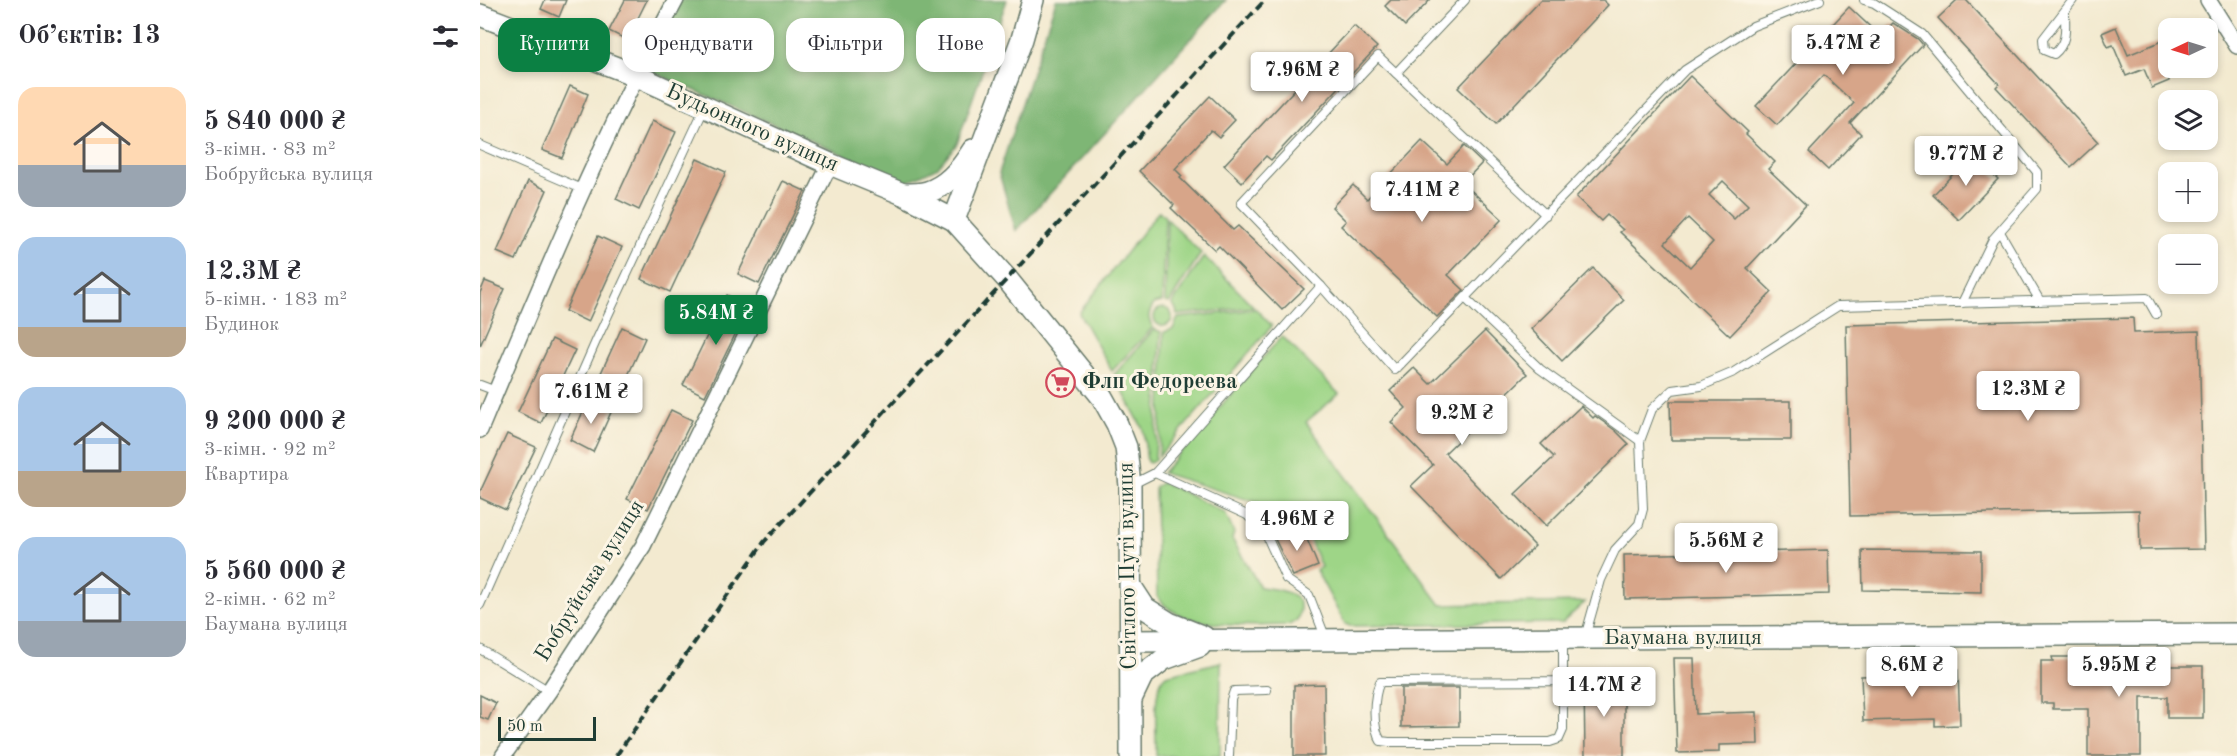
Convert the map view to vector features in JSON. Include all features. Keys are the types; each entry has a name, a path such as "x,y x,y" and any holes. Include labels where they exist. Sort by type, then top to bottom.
{"main road":[{"path":"954,220 1022,39 1033,0"},
{"name":"Будьонного вулиця","path":"480,15 635,75 830,164 903,194 954,220"},
{"path":"903,194 927,192 948,181 963,165 989,127"},
{"name":"Світлого Путі вулиця","path":"954,220 1007,279 1102,397 1117,423 1126,447 1130,486 1131,756"},
{"path":"1130,585 1145,608 1169,623 1213,641"},
{"name":"Баумана вулиця","path":"1130,641 2237,634"},
{"path":"1130,700 1142,676 1164,659 1213,641"}],"street":[{"path":"480,430 582,189 635,75 676,0"},
{"path":"2208,0 2237,46"},
{"name":"Бобруйська вулиця","path":"503,756 549,691 643,546 830,164"}],"lane":[{"path":"1396,73 1465,0"},
{"path":"1545,214 1378,56 1241,203 1321,285 1395,370 1685,70 1753,26 1820,0"},
{"path":"1864,0 1874,3 1922,34 2037,172 2037,189 1993,239 1962,303"},
{"path":"2065,11 2066,31 2062,47 2054,54 2044,50 2043,39 2073,0"},
{"path":"480,605 596,341 704,107"},
{"path":"480,145 582,189"},
{"path":"2000,232 2040,301"},
{"path":"1130,486 1155,473 1321,285"},
{"path":"1465,298 1540,369 1640,441"},
{"path":"1584,639 1601,580 1615,550 1639,524 1643,509 1640,441 1652,409 1672,390 1701,386 1734,372 1838,306 2147,298 2156,314"},
{"path":"480,384 496,391"},
{"path":"1155,473 1247,515 1265,532 1286,579 1309,596 1327,641"},
{"path":"1563,639 1563,681 1563,730 1559,740 1550,742 1389,742 1381,741 1376,732 1376,690 1380,682 1563,681"},
{"path":"480,649 549,691"},
{"path":"1229,756 1231,700 1234,692 1267,690"}],"green space":[{"path":"666,0 1007,0 1001,18 916,18 916,72 982,72 957,144 938,167 907,182 652,72 774,72 774,18 658,18"},
{"path":"1056,0 1226,0 1016,231 999,173"},
{"path":"1159,211 1165,217 1162,302 1154,304 1149,313 1153,327 1112,371 1079,313"},
{"path":"1167,219 1201,253 1169,303 1165,302"},
{"path":"1204,256 1254,307 1177,315 1172,304"},
{"path":"1163,308 1169,311 1172,317 1169,323 1163,326 1157,323 1154,317 1157,311"},
{"path":"1256,309 1272,326 1159,456 1164,332 1173,329 1178,318"},
{"path":"1154,329 1161,332 1155,460 1150,463 1147,462 1143,429 1114,375"},
{"path":"1282,336 1339,394 1306,422 1441,605 1585,602 1562,623 1350,626 1345,624 1316,570 1321,567 1300,516 1162,473"},
{"path":"1161,483 1225,513 1234,533 1232,539 1260,587 1283,591 1296,598 1300,610 1297,620 1289,625 1218,624 1199,621 1167,607 1157,596 1155,487"},
{"path":"1221,662 1220,756 1156,756 1156,713 1161,681 1166,675"}],"building":[{"path":"545,0 566,0 559,17 541,9"},
{"path":"625,0 647,0 638,18 622,18 622,38 610,32"},
{"path":"1391,0 1430,0 1405,26 1385,6"},
{"path":"1541,0 1603,0 1608,5 1496,124 1458,88"},
{"path":"1957,0 1966,0 2098,142 2071,167 1996,87 1999,84 1938,18"},
{"path":"1849,7 1880,36 1893,23 1918,39 1923,45 1850,123 1861,134 1828,170 1809,152 1854,103 1824,75 1777,125 1756,106"},
{"path":"1354,26 1377,47 1271,160 1266,156 1242,182 1224,165"},
{"path":"2116,27 2128,55 2158,43 2158,78 2169,78 2169,81 2152,88 2144,69 2126,76 2113,45 2108,47 2102,33"},
{"path":"1690,76 1748,132 1746,134 1775,162 1768,169 1806,205 1747,268 1772,292 1730,336 1620,232 1623,230 1607,215 1601,221 1576,197","holes":["1723,181 1748,205 1734,219 1709,195","1688,218 1713,242 1690,267 1665,243"]},
{"path":"570,86 588,94 562,158 542,150"},
{"path":"1210,96 1235,120 1219,137 1211,130 1175,169 1182,176 1180,178 1233,230 1238,226 1304,289 1282,310 1219,246 1215,250 1171,208 1174,205 1139,171"},
{"path":"652,121 676,132 639,210 616,199"},
{"path":"1422,141 1447,164 1464,146 1482,163 1463,183 1502,219 1448,275 1464,290 1437,317 1341,226 1346,221 1332,207 1353,185 1367,199"},
{"path":"1972,154 1998,179 1959,220 1933,195"},
{"path":"697,159 726,172 670,292 641,279"},
{"path":"528,181 547,190 516,260 497,252"},
{"path":"783,181 805,191 759,284 738,274"},
{"path":"598,236 622,247 588,322 565,311"},
{"path":"1593,268 1624,300 1562,361 1531,329"},
{"path":"485,281 505,289 480,346 480,293"},
{"path":"727,295 749,306 705,396 683,385"},
{"path":"2133,318 2134,333 2199,331 2204,549 2140,550 2139,510 1850,516 1846,325"},
{"path":"622,327 645,338 624,384 601,373"},
{"path":"1485,331 1527,374 1445,453 1535,546 1501,579 1411,486 1433,465 1391,422 1406,408 1390,391 1414,368 1430,384"},
{"path":"552,339 575,350 541,423 518,412"},
{"path":"589,399 612,410 593,452 570,440"},
{"path":"1670,401 1791,401 1791,440 1671,440"},
{"path":"1581,406 1593,418 1595,416 1616,431 1629,444 1546,526 1515,494 1554,457 1541,444"},
{"path":"671,410 692,420 648,509 627,499"},
{"path":"507,434 536,447 506,510 480,498 480,492"},
{"path":"1302,527 1318,566 1293,576 1275,539"},
{"path":"1828,550 1829,594 1625,599 1624,555"},
{"path":"1862,550 1981,551 1981,592 1863,590"},
{"path":"2052,657 2108,657 2108,666 2203,666 2203,718 2167,718 2167,697 2141,697 2141,756 2088,756 2088,709 2053,709 2053,703 2041,703 2041,661 2053,661"},
{"path":"1674,658 1694,658 1696,714 1757,712 1758,744 1719,745 1719,752 1677,753"},
{"path":"1934,670 1958,670 1960,725 1935,726 1935,719 1863,721 1861,676 1934,674"},
{"path":"1584,681 1624,681 1624,756 1585,756"},
{"path":"1324,684 1325,756 1294,756 1294,685"},
{"path":"1401,688 1459,688 1459,726 1401,727"},
{"path":"480,695 496,703 488,720 480,717"}],"railway":[{"path":"616,756 764,542 1265,0"}],"place":[{"name":"Флп Федореева","path":"1061,382"}]}
